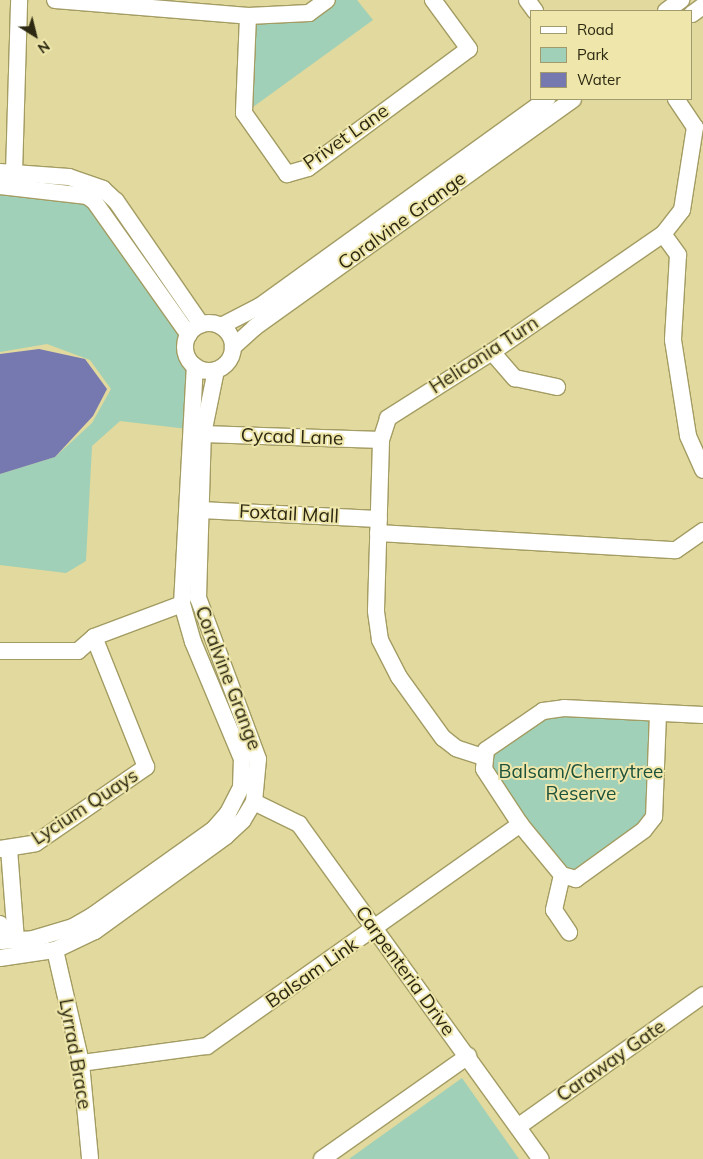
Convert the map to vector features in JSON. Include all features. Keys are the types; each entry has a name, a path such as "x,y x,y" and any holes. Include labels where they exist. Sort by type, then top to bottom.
{"street":[{"path":"19,0 7,172 69,177 103,189 116,201 195,329"},
{"path":"54,0 154,4 248,16 309,13 327,0"},
{"name":"Privet Lane","path":"248,16 244,113 287,174 308,168 469,49 433,0"},
{"path":"667,10 681,0"},
{"name":"Coralvine Grange","path":"222,326 260,306 546,100"},
{"name":"Coralvine Grange","path":"0,958 55,950 95,931 226,836 243,820 254,802 258,759 198,598 199,510 203,434 216,370 229,360 234,347 255,327 572,100"},
{"name":"Heliconia Turn","path":"482,757 456,748 443,738 399,677 380,640 376,610 381,440 388,418 492,352 664,234 682,210 695,127 677,100"},
{"path":"0,186 87,196 94,201 195,329"},
{"path":"664,234 678,255 673,340 688,436 703,470"},
{"path":"195,329 222,326 228,331 234,347"},
{"name":"Coralvine Grange","path":"4,936 33,939 73,927 92,916 214,829 234,801 241,787 242,759 194,642 182,604 196,366 186,351 195,329"},
{"path":"492,352 516,378 557,388"},
{"path":"196,366 206,370 216,370"},
{"name":"Cycad Lane","path":"203,434 381,440"},
{"name":"Foxtail Mall","path":"199,510 379,526"},
{"path":"379,526 676,550 703,531"},
{"path":"0,651 78,651 94,637 182,604"},
{"name":"Lycium Quays","path":"5,849 36,843 146,767 94,637"},
{"path":"658,714 654,817 644,830 576,879 562,875 520,824 484,769 482,757 486,750 543,711 564,708 703,715"},
{"name":"Carpenteria Drive","path":"254,802 299,824 541,1159"},
{"name":"Balsam Link","path":"81,1063 208,1046 520,824"},
{"path":"4,936 5,849"},
{"path":"562,875 554,910 569,932"},
{"name":"Lyrrad Brace","path":"55,950 81,1063 90,1159"},
{"name":"Caraway Gate","path":"519,1126 703,995"},
{"path":"322,1159 468,1056"}],"green space":[{"path":"335,0 357,0 373,20 253,107 253,21"},
{"path":"0,189 87,198 188,325 177,341 181,362 200,383 196,430 120,421 92,446 86,561 66,573 0,565 0,474 55,457 92,423 111,389 90,360 47,344 0,352"},
{"name":"Balsam/Cherrytree Reserve","path":"543,711 658,714 654,817 576,879 484,769 486,750"},
{"path":"462,1078 519,1159 349,1159"}],"water":[{"path":"39,349 85,359 107,389 93,416 55,457 0,474 0,354"}]}
